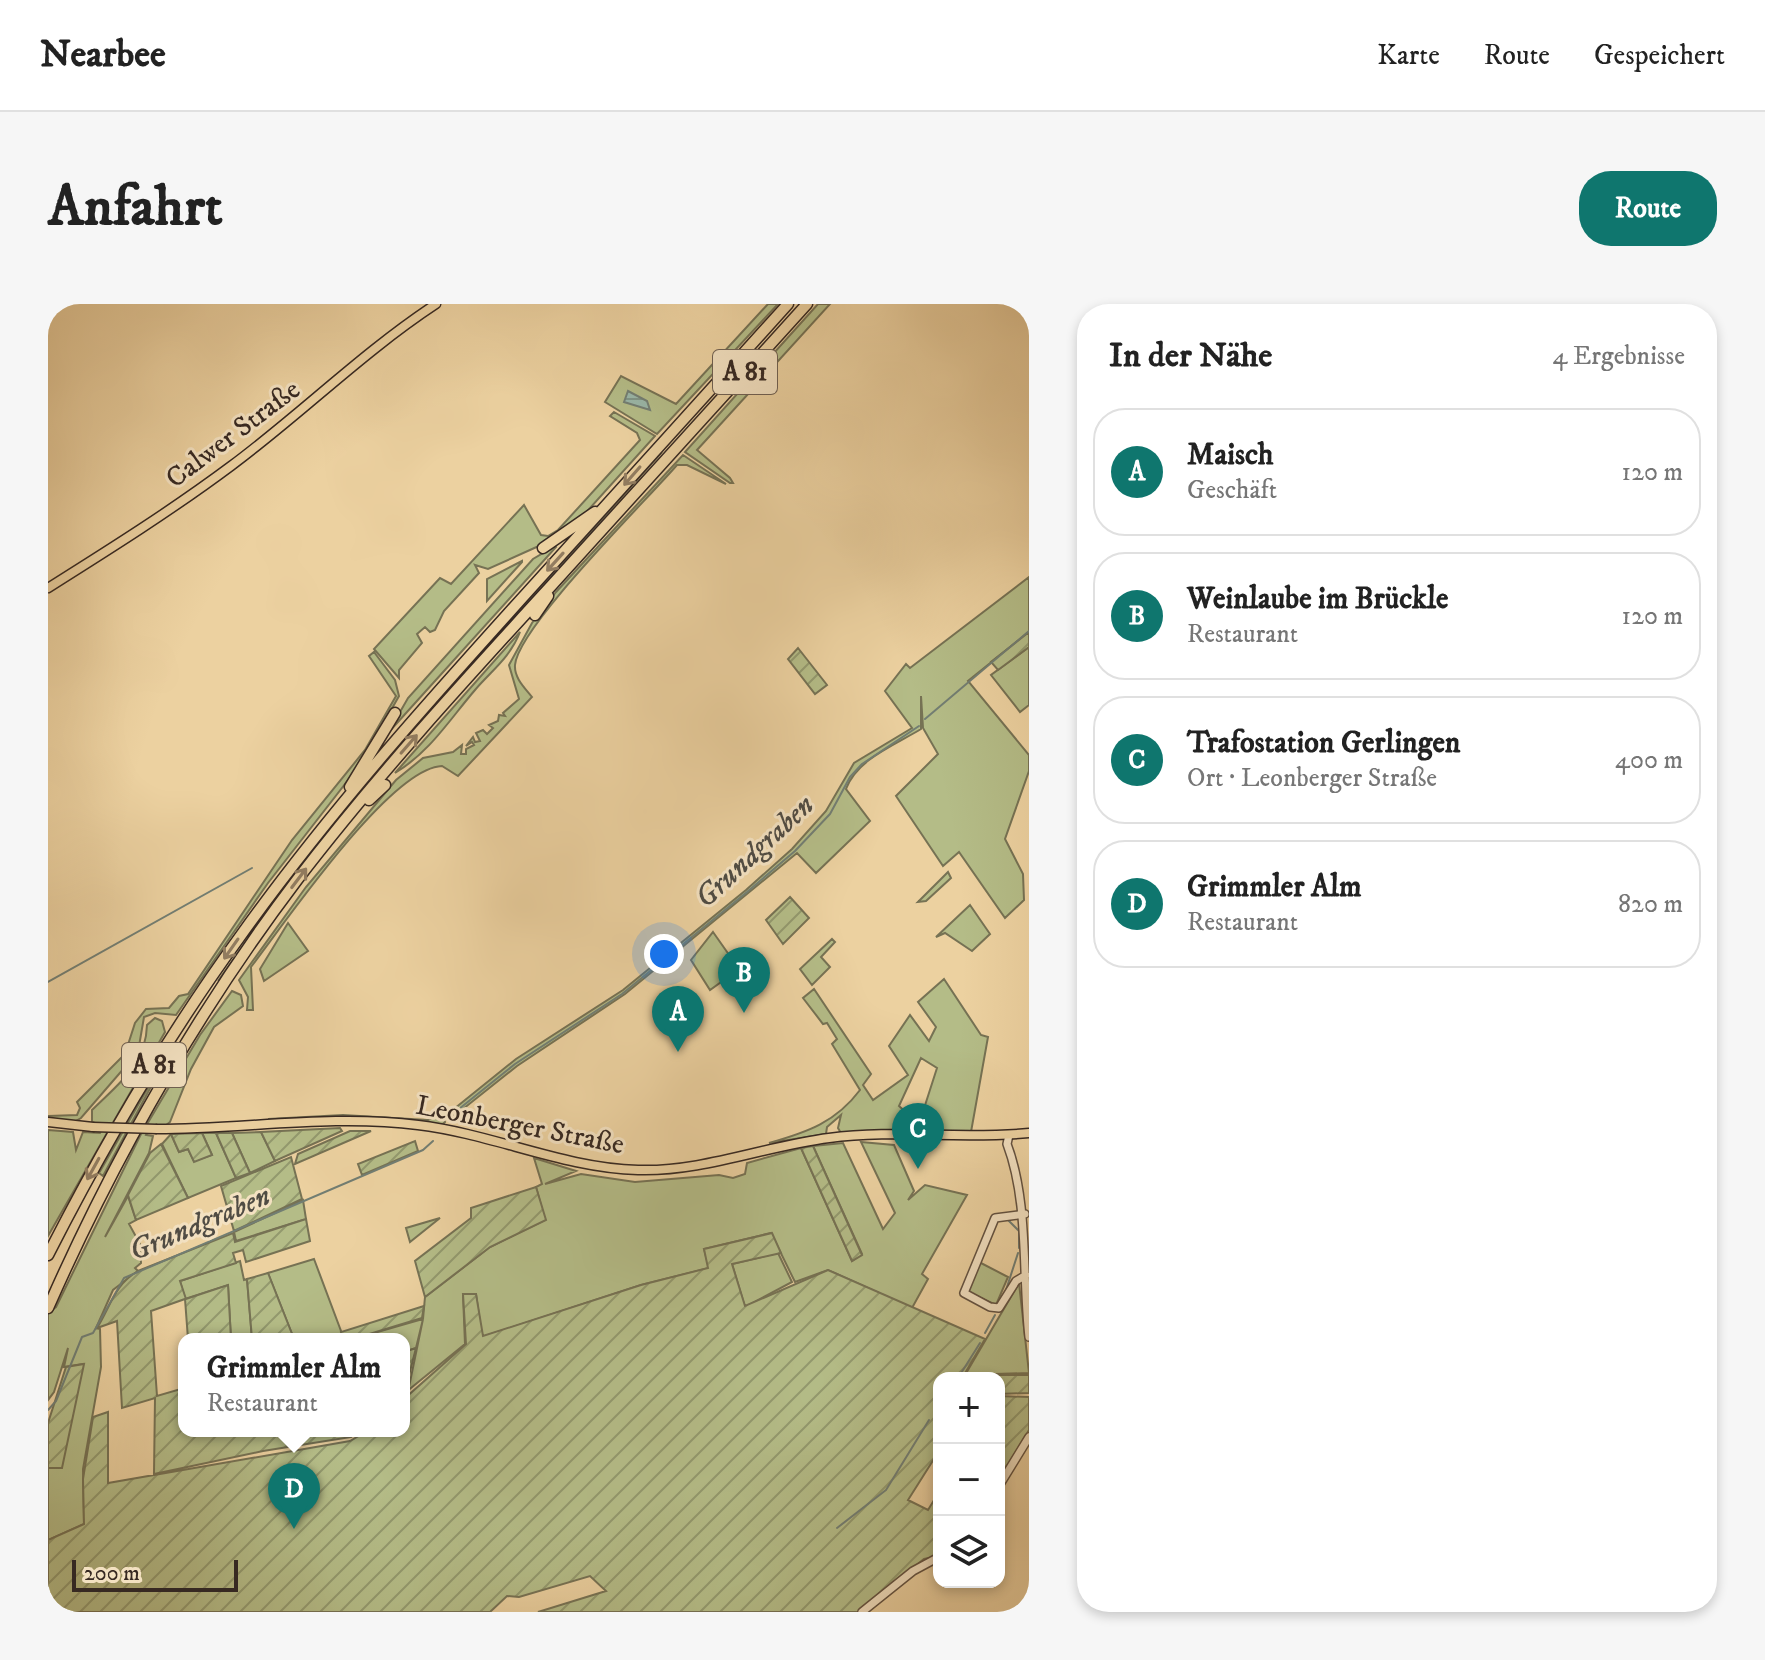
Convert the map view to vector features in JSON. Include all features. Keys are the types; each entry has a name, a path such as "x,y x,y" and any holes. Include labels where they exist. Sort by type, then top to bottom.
{"highway":[{"name":"A 81","path":"48,1255 108,1143 178,1026 239,937 344,800 788,304"},
{"name":"A 81","path":"48,1308 121,1156 189,1038 265,925 341,825 564,571 807,304"},
{"path":"543,548 607,504"},
{"path":"535,615 564,571"},
{"path":"344,800 395,713"},
{"path":"341,825 385,785"}],"main road":[{"name":"Calwer Straße","path":"48,588 134,534 230,467 374,349 436,304"},
{"name":"Leonberger Straße","path":"48,1122 157,1129 390,1122 466,1133 584,1164 643,1170 691,1167 832,1137 1029,1133"}],"street":[{"path":"1009,1135 1015,1144 1013,1153 1025,1214 1029,1333"},
{"path":"1025,1214 995,1218 964,1293 990,1307 999,1308 1016,1281 1026,1275"},
{"path":"1005,1476 1029,1437"},
{"path":"862,1612 913,1571 933,1560"}],"green space":[{"path":"768,304 778,304 657,434 605,402 621,376 676,404"},
{"path":"818,304 830,304 697,450 730,478 733,483 730,483 685,452"},
{"path":"614,412 655,436 581,518 541,545 488,569 475,565 479,573 444,611 435,630 430,632 425,627 417,634 422,643 399,670 399,678 374,649 440,578 451,584 524,505 541,535 548,536 558,530 640,440 637,433 610,416"},
{"path":"662,452 373,776 300,866 218,981 296,870 394,749"},
{"path":"683,455 726,484 687,465 677,465 613,534 559,595 522,647 515,670 532,697 458,776 442,766 420,773 368,819 251,967 253,1010 247,1010 248,997 239,980 306,887 396,780 423,758 453,752 462,745 461,754 466,754 466,749 474,745 472,742 466,746 473,737 475,742 480,741 476,733 483,730 487,734 493,728 489,725 498,721 499,715 505,716 503,713 519,699 509,665 532,623 556,592"},
{"path":"555,546 388,733 408,698 533,559"},
{"path":"522,562 487,601 487,579"},
{"path":"1029,577 1029,632 968,681 1029,755 1029,771 1005,839 1023,874 1024,900 1005,918 959,852 943,866 896,796 938,754 923,728 921,696 921,729 868,761 851,778 846,789 870,821 816,873 797,853 625,994 517,1066 453,1117 454,1113 449,1113 516,1059 623,990 792,849 826,811 854,763 912,728 885,691 906,664 910,668"},
{"path":"520,632 506,657 439,734 419,755 395,773"},
{"path":"1029,632 1029,647 998,670 991,662"},
{"path":"1029,647 1029,705 1020,712 991,675"},
{"path":"798,648 827,685 815,694 788,659"},
{"path":"374,652 395,680 399,696 359,766 268,883 176,1015 155,1013 144,1017 138,1052 81,1118 74,1122 48,1119 48,1116 77,1115 80,1108 77,1102 125,1054 135,1023 146,1009 169,1008 179,996 188,994 292,840 365,750 396,696 369,656"},
{"path":"948,872 951,878 926,901 918,902"},
{"path":"790,897 809,918 783,944 766,920"},
{"path":"970,905 990,934 972,951 945,933 936,937"},
{"path":"288,923 308,951 264,981 260,969"},
{"path":"713,932 739,969 710,990 691,960"},
{"path":"832,939 835,942 821,957 830,967 812,985 800,969"},
{"path":"944,979 981,1035 988,1037 971,1132 841,1133 838,1128 841,1115 827,1127 826,1134 769,1143 796,1135 831,1118 860,1090 832,1044 837,1039 827,1023 823,1024 803,998 814,989 871,1074 863,1085 873,1100 908,1075 889,1046 910,1015 929,1041 936,1027 918,1002","holes":["921,1058 937,1068 919,1124 899,1106"]},
{"path":"232,991 241,995 243,1006 214,1027 191,1069 170,1122 165,1126 151,1125 146,1135 153,1136 149,1153 105,1237 128,1196 136,1220 129,1224 140,1244 141,1263 135,1268 138,1271 113,1290 96,1328 100,1329 101,1367 83,1469 84,1524 48,1540 48,1468 61,1468 83,1364 64,1367 68,1348 54,1392 48,1400 48,1313 56,1307 140,1136 200,1035"},
{"path":"155,1018 162,1021 165,1032 48,1236 48,1130 73,1132 76,1150 83,1132 100,1133 105,1123 92,1123 92,1110 136,1063 142,1052 147,1025"},
{"path":"154,1081 103,1176 99,1173"},
{"path":"441,1113 445,1122 441,1126 269,1123 269,1119 343,1115 428,1120"},
{"path":"340,1128 342,1131 275,1161 261,1132"},
{"path":"350,1131 371,1131 295,1164 298,1154"},
{"path":"261,1132 275,1161 250,1173 232,1133"},
{"path":"202,1133 216,1133 236,1178 188,1198 162,1144 171,1134 179,1152 188,1149 194,1161 212,1155"},
{"path":"202,1133 212,1155 194,1162 188,1149 179,1152 171,1134"},
{"path":"216,1133 232,1133 250,1173 236,1178"},
{"path":"415,1141 418,1151 362,1175 358,1164"},
{"path":"861,1142 894,1145 914,1191 908,1200 925,1185 967,1195 922,1274 928,1279 912,1308 828,1270 795,1282 771,1233 704,1249 709,1268 641,1285 482,1337 476,1294 463,1294 465,1344 410,1389 425,1297 490,1247 545,1220 536,1187 542,1184 534,1158 576,1171 545,1184 581,1174 635,1182 719,1175 733,1178 745,1174 747,1163 801,1148 852,1261 862,1254 813,1146 843,1143 883,1229 895,1213"},
{"path":"161,1144 188,1198 136,1220 128,1195 150,1153"},
{"path":"813,1146 862,1255 852,1261 801,1148"},
{"path":"291,1157 302,1199 234,1231 221,1186"},
{"path":"536,1187 546,1220 490,1247 425,1297 415,1261 471,1218 471,1208"},
{"path":"303,1200 306,1219 236,1241 234,1232"},
{"path":"440,1218 410,1242 406,1228"},
{"path":"306,1219 310,1241 246,1262 243,1250 233,1253 236,1263 180,1281 186,1299 228,1285 231,1333 188,1333 185,1299 151,1311 157,1396 178,1390 178,1437 351,1437 263,1451 154,1474 155,1398 122,1408 117,1321 97,1328 123,1283 138,1271 233,1233 235,1242"},
{"path":"772,1233 781,1253 732,1264 745,1306 828,1270 985,1339 966,1372 933,1372 933,1460 908,1500 928,1510 933,1502 933,1557 924,1559 858,1612 538,1612 606,1591 590,1576 519,1597 507,1596 490,1612 48,1612 48,1540 84,1524 83,1479 93,1417 108,1412 108,1483 350,1441 357,1437 410,1437 410,1394 466,1344 463,1294 476,1294 483,1336 641,1285 708,1268 704,1249"},
{"path":"778,1253 792,1282 745,1307 732,1264"},
{"path":"314,1259 342,1333 292,1333 268,1273"},
{"path":"240,1261 244,1280 247,1279 252,1333 231,1333 228,1285 185,1299 180,1281"},
{"path":"979,1262 1008,1277 996,1305 968,1292 967,1286"},
{"path":"268,1273 292,1333 252,1333 247,1279"},
{"path":"1019,1283 1029,1373 967,1372"},
{"path":"424,1306 422,1318 373,1333 341,1332"},
{"path":"423,1319 416,1348 410,1350 410,1333 374,1333"},
{"path":"416,1348 410,1372 410,1350"},
{"path":"84,1364 62,1468 48,1468 48,1423 66,1367"},
{"path":"1005,1375 1029,1375 1029,1393 1005,1394"},
{"path":"1005,1396 1029,1397 1029,1430 1005,1470"}],"shaded area":[{"path":"628,391 647,401 650,410 624,402"}],"waterway":[{"name":"Grundgraben","path":"925,719 1029,631"},
{"name":"Grundgraben","path":"454,1113 515,1064 622,994 747,892 795,851 830,814 850,777 862,764 919,726"},
{"path":"48,982 252,868"},
{"name":"Grundgraben","path":"48,1410 56,1401 82,1337 93,1333 124,1278 423,1150 433,1141"},
{"path":"1008,1220 1019,1231 1019,1248"},
{"path":"1006,1290 1018,1253"},
{"path":"985,1333 995,1315"},
{"path":"962,1372 980,1343"},
{"path":"837,1528 886,1490 929,1420"}],"place":[{"name":"Weinlaube im Brückle","path":"744,1013"},
{"name":"Maisch","path":"678,1052"},
{"name":"Trafostation Gerlingen","path":"918,1169"},
{"name":"Grimmler Alm","path":"294,1529"}]}
